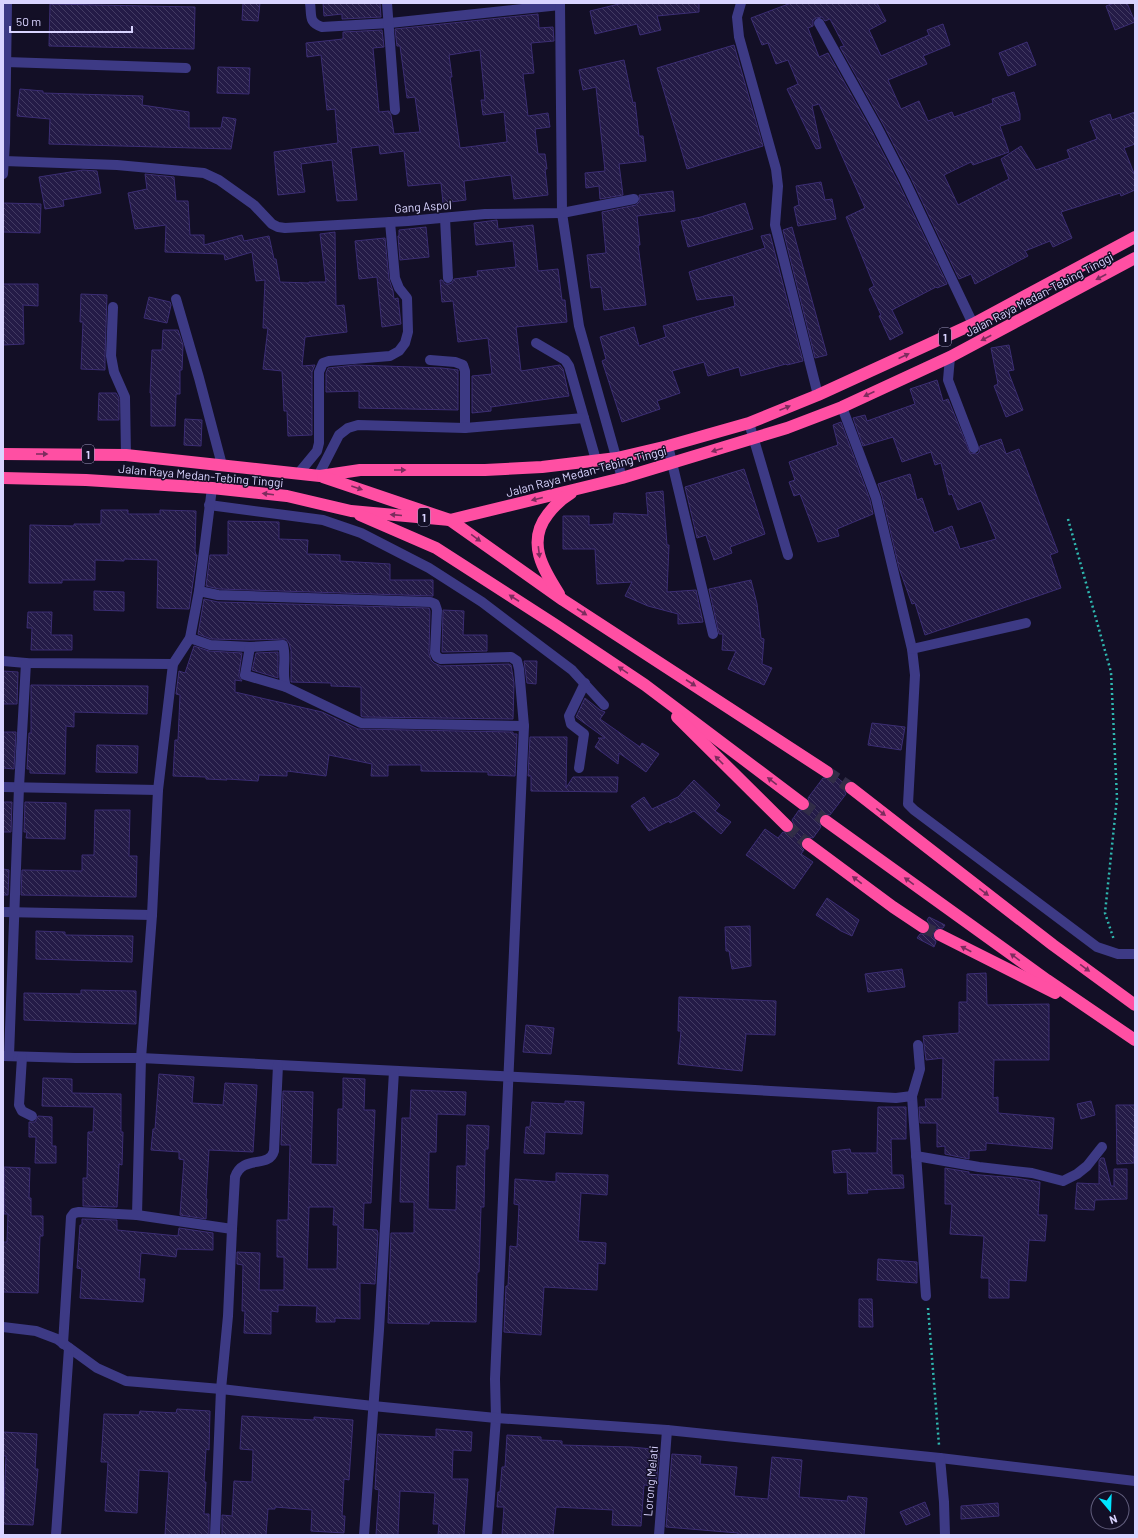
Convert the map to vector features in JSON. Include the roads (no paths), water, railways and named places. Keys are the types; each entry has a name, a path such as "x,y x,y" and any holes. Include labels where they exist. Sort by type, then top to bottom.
{"highway":[{"name":"Jalan Raya Medan-Tebing Tinggi","path":"3,454 126,455 319,476 360,470 485,470 542,467 617,458 668,446 749,423 818,395 973,324 1135,237"},
{"name":"Jalan Raya Medan-Tebing Tinggi","path":"3,478 86,480 212,488 287,496 351,511 450,520 622,478 787,428 842,406 950,357 1135,258"},
{"path":"319,476 450,520 563,600 827,772"},
{"path":"563,600 546,573 540,557 539,530 559,500 579,488"},
{"path":"351,511 436,548 554,624 645,685 803,804"},
{"path":"645,685 787,826"},
{"path":"851,788 1041,936 1135,1005"},
{"path":"826,821 1047,980 1135,1040"},
{"path":"808,844 892,907 923,927"},
{"path":"940,935 1101,1016"}],"street":[{"path":"3,174 7,3"},
{"path":"310,3 312,21 315,25 322,27 390,23 560,4 562,213 579,326 622,478"},
{"path":"387,3 390,23 395,110"},
{"path":"742,3 737,17 739,37 776,169 778,186 776,225 818,395"},
{"path":"819,23 877,127 973,324"},
{"path":"6,62 186,68"},
{"name":"Gang Aspol","path":"4,161 117,164 204,173 219,180 254,205 272,224 285,228 390,222 485,214 562,213 634,199"},
{"path":"445,218 448,278"},
{"path":"298,474 317,451 319,443 319,372 323,363 329,360 390,356 399,351 405,342 408,332 407,298 399,288 395,278 390,222"},
{"path":"176,299 222,465"},
{"path":"113,308 111,356 114,372 125,397 126,455"},
{"path":"536,343 565,360 571,373 596,460"},
{"path":"950,357 948,380 974,448"},
{"path":"430,360 455,362 463,365 465,371 465,428"},
{"path":"842,406 876,498 912,649 915,675 908,804 1097,947 1118,954 1135,954"},
{"path":"319,476 339,435 348,428 358,425 465,428 584,418"},
{"path":"749,423 788,555"},
{"path":"668,446 714,634"},
{"path":"137,1215 141,1058 152,915 158,790 173,664 190,638 199,591 212,488"},
{"path":"209,505 323,520 361,533 429,568 482,602 572,670 604,705"},
{"path":"199,591 218,595 430,602 435,604 437,610 435,653 437,657 441,659 511,657 517,661 524,726 495,1379 496,1418 487,1535"},
{"path":"912,649 1026,623"},
{"path":"190,638 210,645 250,647 283,645 286,652 284,680 286,687"},
{"path":"250,647 245,675 286,687 361,723 524,726"},
{"path":"3,661 26,663 173,664"},
{"path":"26,663 19,787 15,912 6,1056 141,1058 509,1076 896,1098 912,1096"},
{"path":"579,768 584,734 571,724 569,716 585,683"},
{"path":"3,787 158,790"},
{"path":"3,912 152,915"},
{"path":"918,1045 920,1069 912,1096 926,1296"},
{"path":"22,1056 19,1105 22,1111 32,1116"},
{"path":"215,1535 221,1389 228,1316 235,1177 238,1169 244,1165 268,1159 272,1156 274,1151 278,1065"},
{"path":"364,1535 380,1330 394,1071"},
{"path":"916,1156 1032,1173 1064,1181 1078,1174 1087,1166 1102,1147"},
{"path":"56,1535 71,1217 74,1213 79,1212 137,1215 232,1229"},
{"path":"3,1327 36,1331 57,1339 97,1368 126,1381 221,1389 496,1418 667,1430 940,1458 1135,1481"},
{"name":"Lorong Melati","path":"659,1535 667,1430"},
{"path":"940,1458 945,1535"}],"tunnel":[{"path":"827,772 851,788"},
{"path":"803,804 826,821"},
{"path":"787,826 808,844"},
{"path":"923,927 940,935"}]}
